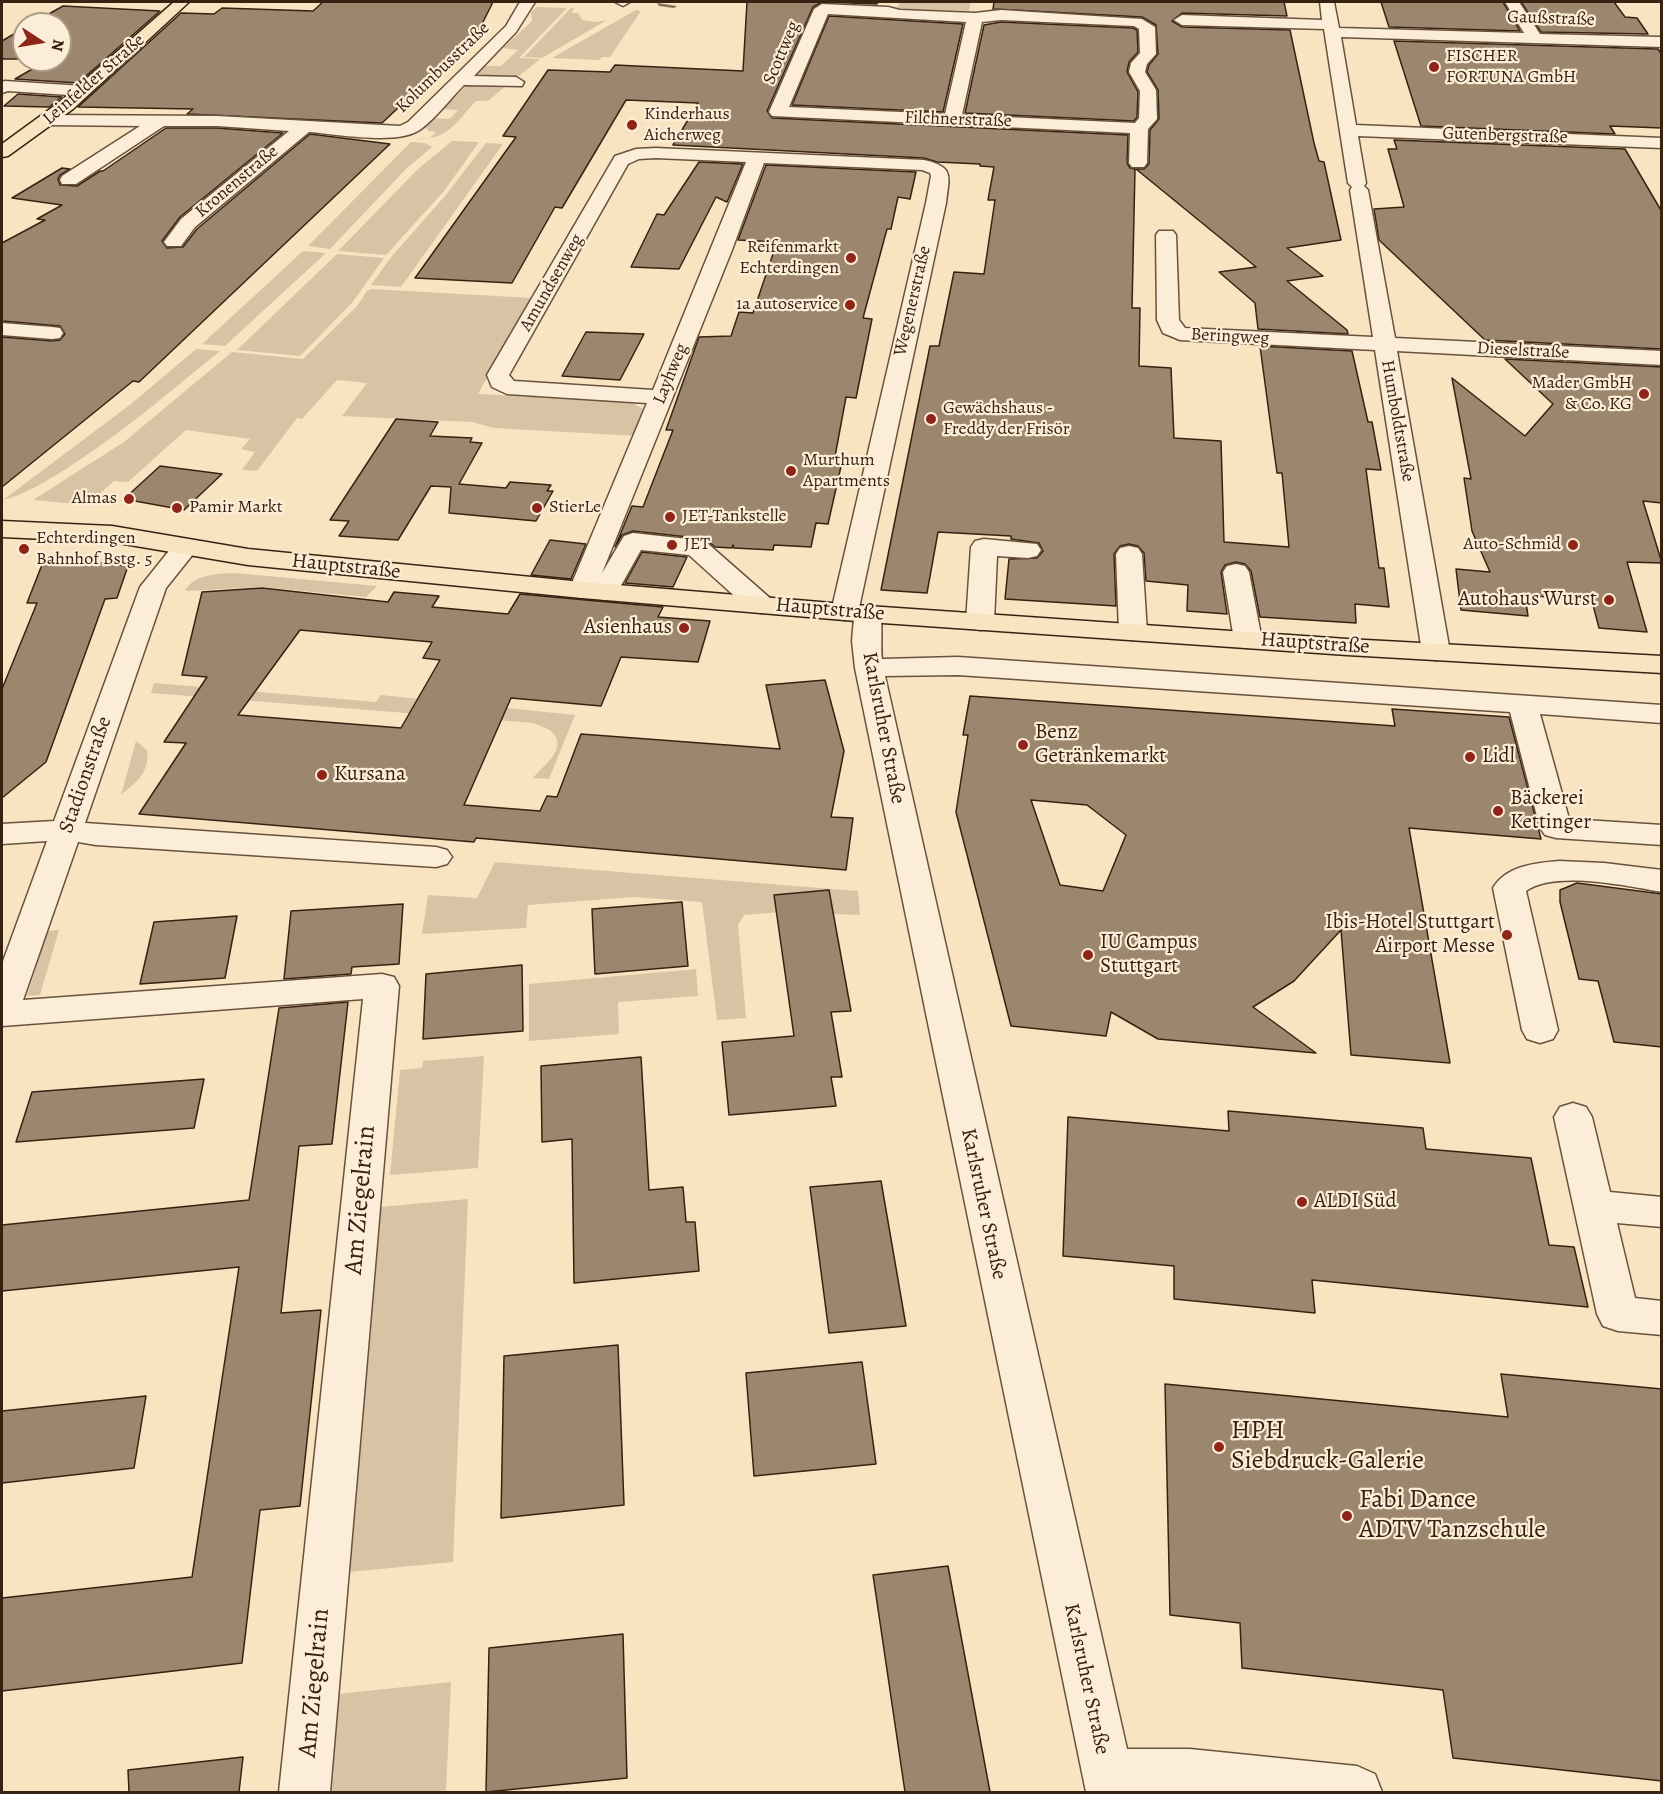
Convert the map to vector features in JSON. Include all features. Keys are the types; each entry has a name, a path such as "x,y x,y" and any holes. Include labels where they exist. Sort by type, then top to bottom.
{"main road":[{"name":"Leinfelder Straße","path":"5,147 49,120 182,2"},
{"name":"Hauptstraße","path":"2,529 112,534 185,548 259,558 593,591 857,613 1133,633 1662,664"}],"street":[{"name":"Kolumbusstraße","path":"403,131 414,126 512,29 519,18 520,8 528,2"},
{"name":"Humboldtstraße","path":"1327,2 1436,652"},
{"path":"1512,2 1535,38"},
{"name":"Scottweg","path":"778,112 822,9 975,18"},
{"path":"953,119 975,18 1001,15 1137,14 1147,27 1148,54 1138,63 1137,79 1148,90 1149,119 1138,128 1138,164"},
{"name":"Gaußstraße","path":"1182,20 1332,29 1662,42"},
{"path":"460,80 516,82"},
{"path":"2,88 5,86 84,91"},
{"name":"Filchnerstraße","path":"778,112 1138,128"},
{"name":"Kronenstraße","path":"49,120 239,122 403,131"},
{"path":"69,180 161,120"},
{"name":"Kronenstraße","path":"174,242 188,223 305,127"},
{"name":"Gutenbergstraße","path":"1348,130 1660,146"},
{"name":"Amundsenweg","path":"662,397 520,389 507,387 500,382 498,375 621,160 642,153 756,158"},
{"name":"Layhweg","path":"593,591 662,397 753,171 756,158"},
{"name":"Wegenerstraße","path":"756,158 924,165 938,170 940,176 857,613"},
{"name":"Beringweg","path":"1166,235 1168,320 1171,328 1180,334 1384,344"},
{"path":"2,329 52,333"},
{"name":"Dieselstraße","path":"1384,344 1662,358"},
{"path":"593,591 633,541 698,548 761,605"},
{"path":"980,622 984,547 1028,550"},
{"name":"Stadionstraße","path":"2,1012 153,587 185,548"},
{"path":"1129,554 1133,633"},
{"path":"1236,572 1248,640"},
{"name":"Karlsruher Straße","path":"857,613 866,641 868,668 1109,1784"},
{"path":"868,668 969,667 1662,714"},
{"path":"1523,705 1556,828 1662,835"},
{"path":"2,834 67,830 96,835 436,857"},
{"path":"1540,1030 1509,888 1516,880 1545,871 1662,881"},
{"name":"Am Ziegelrain","path":"2,1012 382,986 305,1792"},
{"path":"1573,1118 1618,1314 1662,1317"},
{"path":"1595,1206 1662,1212"},
{"path":"1109,1784 1190,1774 1357,1792"}],"shaded area":[{"path":"900,2 971,2 969,11 897,9"},
{"path":"537,7 567,8 519,58 540,59 514,80 476,75 485,66 501,66 518,50 503,48 532,21 531,12"},
{"path":"571,8 574,8 572,13 578,13 582,20 597,22 607,20 542,58 524,57"},
{"path":"636,10 641,11 610,57 602,57 599,60 552,58"},
{"path":"481,84 507,85 488,101 476,101 456,124 443,134 430,138 436,132 429,131 425,127 434,118 450,119 458,110 443,109 465,87"},
{"path":"452,141 479,142 444,191 386,255 338,251 418,169"},
{"path":"411,142 425,143 432,147 407,168 330,249 308,246"},
{"path":"486,143 503,144 401,287 371,285 392,256 445,196"},
{"path":"303,251 326,253 225,346 202,344"},
{"path":"337,254 384,258 352,303 300,356 237,350"},
{"path":"371,289 532,298 478,394 631,402 643,409 646,416 638,436 494,428 472,422 342,416 367,383 337,380 302,419 297,418 257,471 242,470 255,452 241,449 250,439 186,430 128,482 114,481 87,505 33,500 124,442 232,352 303,359 357,306 367,291"},
{"path":"196,349 220,351 89,454 37,486 3,500 131,404"},
{"path":"234,573 377,586 366,597 261,587 185,591 189,585 200,578"},
{"path":"154,683 376,702 381,695 575,715 549,779 533,778 552,757 557,745 552,732 534,723 151,693"},
{"path":"136,741 147,750 146,764 137,781 121,795"},
{"path":"495,862 858,891 860,915 781,912 744,915 738,925 746,1018 717,1020 702,902 634,897 528,905 526,928 422,934 428,895 477,898"},
{"path":"59,930 40,995 27,996 47,931"},
{"path":"696,969 698,996 618,1002 619,1034 529,1041 529,984"},
{"path":"484,1056 478,1168 390,1175 400,1070 422,1068 423,1061"},
{"path":"468,1199 453,1562 349,1572 380,1207"},
{"path":"451,1682 446,1792 330,1792 338,1694"}],"building":[{"path":"323,2 493,2 477,34 382,123 187,114 193,109 78,107 181,13 214,14 222,8 313,11"},
{"path":"747,2 822,2 813,7 767,111 772,118 1128,135 1127,163 1130,168 1135,169 1132,308 1140,308 1139,366 1171,368 1174,438 1221,441 1224,542 1289,547 1282,473 1277,473 1260,346 1352,351 1368,422 1372,422 1381,470 1366,469 1379,568 1384,568 1389,607 1355,604 1356,623 1260,617 1251,571 1245,564 1236,562 1225,565 1221,572 1227,614 1187,611 1188,585 1146,581 1144,553 1138,546 1129,544 1120,546 1114,554 1116,606 1005,599 1009,559 1037,558 1043,551 1039,543 1011,539 1011,536 938,532 927,593 881,590 930,346 939,346 954,272 984,274 995,200 988,200 994,167 937,162 924,158 673,145 698,103 626,100 562,208 555,207 512,283 415,278 516,137 503,136 548,70 610,72 615,65 743,71"},
{"path":"822,2 878,2 877,4"},
{"path":"994,2 1284,2 1287,16 1182,13 1172,21 1182,27 1290,30 1314,143 1319,161 1324,162 1341,240 1287,248 1323,276 1287,281 1347,330 1348,334 1258,329 1255,303 1219,272 1256,267 1136,169 1144,169 1149,164 1150,130 1159,119 1158,90 1147,72 1149,65 1158,54 1156,25 1142,17 993,9"},
{"path":"1381,2 1503,2 1520,31 1389,27"},
{"path":"1521,2 1614,2 1625,17 1637,18 1648,34 1541,32"},
{"path":"63,6 160,11 78,83 15,79 27,72 72,72 72,12 52,12"},
{"path":"829,16 963,24 943,112 792,105"},
{"path":"1001,22 1137,30 1138,52 1129,62 1127,72 1138,92 1137,117 1134,121 965,113 984,25"},
{"path":"12,35 12,59 2,59 2,41"},
{"path":"1394,41 1658,49 1662,55 1662,128 1610,126 1615,134 1421,126"},
{"path":"18,94 62,97 49,107 4,106"},
{"path":"166,128 217,128 283,133 180,217 162,241 167,248 183,247 197,229 310,134 390,144 139,382 133,381 2,487 2,337 52,341 60,340 65,334 60,326 2,321 2,243 45,220 37,219 62,205 12,198 62,168 70,169 60,175 58,179 60,185 77,186"},
{"path":"1394,140 1625,149 1662,212 1662,349 1485,340 1379,240 1374,209 1404,207 1388,149 1397,149"},
{"path":"699,162 743,164 727,202 716,197 679,269 631,267 657,214 664,215"},
{"path":"766,165 916,172 910,199 898,197 891,229 887,229 863,318 872,319 856,398 846,397 834,462 842,462 828,524 816,523 811,547 774,545 773,550 734,548 733,545 732,548 715,547 707,540 697,538 633,531 622,535 615,547 632,506 643,507 673,430 666,430 699,337 731,336 739,312 753,313 777,242 738,240"},
{"path":"586,332 644,334 620,380 562,376"},
{"path":"1505,359 1662,367 1662,503 1643,501 1662,563 1627,562 1647,632 1599,628 1592,601 1525,595 1528,616 1461,610 1456,569 1490,572 1472,531 1464,478 1471,479 1452,378 1525,436 1553,404"},
{"path":"396,419 438,422 430,436 472,438 470,442 482,443 459,484 506,488 510,482 551,485 547,491 553,491 536,521 449,513 451,487 431,486 398,540 339,536 349,521 330,520"},
{"path":"160,466 222,474 184,510 124,499"},
{"path":"550,540 586,544 571,579 531,575"},
{"path":"642,552 687,557 673,587 625,583"},
{"path":"45,557 128,566 117,598 105,599 46,762 2,798 2,689 37,603 27,603"},
{"path":"262,588 388,602 394,592 439,596 432,607 508,614 520,594 663,607 658,617 710,621 698,662 621,657 601,706 511,698 464,805 540,811 547,796 557,797 581,734 780,749 766,685 825,680 844,751 831,817 853,818 846,870 476,838 474,842 139,814 186,743 164,742 207,677 182,675 202,592","holes":["300,630 432,642 423,658 440,660 401,728 238,715"]},
{"path":"970,696 1395,726 1392,709 1509,717 1541,839 1409,828 1450,1063 1351,1055 1341,930 1294,981 1253,1007 1316,1053 1158,1039 1111,1012 1106,1036 1011,1026 956,812 968,735 963,735","holes":["1031,800 1087,805 1126,835 1103,891 1060,885"]},
{"path":"1577,883 1662,894 1662,1047 1614,1042 1598,981 1579,979 1560,902 1560,890"},
{"path":"829,890 851,1011 831,1012 842,1077 831,1077 836,1106 729,1115 722,1042 794,1036 774,895"},
{"path":"682,902 688,966 595,974 592,909"},
{"path":"403,904 399,964 352,967 351,974 284,979 291,911"},
{"path":"237,916 225,978 140,984 154,922"},
{"path":"522,965 523,1031 423,1039 426,974"},
{"path":"348,1002 332,1144 299,1146 281,1313 321,1310 300,1506 260,1510 242,1663 2,1691 2,1598 192,1577 239,1267 2,1291 2,1225 249,1200 279,1008"},
{"path":"641,1057 649,1190 683,1187 686,1222 695,1222 699,1271 574,1283 572,1139 542,1142 541,1066"},
{"path":"204,1079 194,1128 16,1142 32,1092"},
{"name":"ALDI Süd","path":"1228,1111 1423,1128 1426,1149 1531,1158 1549,1245 1574,1247 1588,1307 1312,1280 1315,1313 1174,1299 1174,1266 1063,1256 1068,1117 1229,1131"},
{"path":"881,1181 906,1326 829,1333 810,1187"},
{"path":"618,1345 624,1505 501,1518 504,1356"},
{"path":"862,1362 876,1464 754,1476 746,1373"},
{"name":"Fabi Dance ADTV Tanzschule","path":"1501,1374 1662,1389 1662,1781 1453,1758 1443,1690 1242,1668 1240,1623 1170,1615 1165,1384 1508,1417"},
{"path":"146,1396 134,1468 2,1483 2,1411"},
{"path":"948,1566 990,1792 905,1792 873,1575"},
{"path":"623,1634 627,1778 486,1792 489,1648"},
{"path":"243,1757 239,1792 129,1792 128,1770"}],"waterway":[{"path":"659,4 674,6"}],"place":[{"name":"FISCHER FORTUNA GmbH","path":"1434,67"},
{"name":"Kinderhaus Aicherweg","path":"632,125"},
{"name":"Reifenmarkt Echterdingen","path":"851,258"},
{"name":"1a autoservice","path":"850,305"},
{"name":"Mader GmbH & Co. KG","path":"1644,394"},
{"name":"Gewächshaus - Freddy der Frisör","path":"931,419"},
{"name":"Murthum Apartments","path":"791,471"},
{"name":"Almas","path":"129,499"},
{"name":"Pamir Markt","path":"177,508"},
{"name":"StierLe","path":"537,508"},
{"name":"JET-Tankstelle","path":"670,517"},
{"name":"JET","path":"672,545"},
{"name":"Auto-Schmid","path":"1573,545"},
{"name":"Echterdingen Bahnhof Bstg. 5","path":"24,549"},
{"name":"Autohaus Wurst","path":"1609,600"},
{"name":"Asienhaus","path":"684,628"},
{"name":"Benz Getränkemarkt","path":"1023,745"},
{"name":"Lidl","path":"1470,757"},
{"name":"Kursana","path":"322,775"},
{"name":"Bäckerei Kettinger","path":"1498,811"},
{"name":"Ibis-Hotel Stuttgart Airport Messe","path":"1507,935"},
{"name":"IU Campus Stuttgart","path":"1088,955"},
{"name":"ALDI Süd","path":"1302,1202"},
{"name":"HPH Siebdruck-Galerie","path":"1219,1447"},
{"name":"Fabi Dance ADTV Tanzschule","path":"1347,1516"}]}
